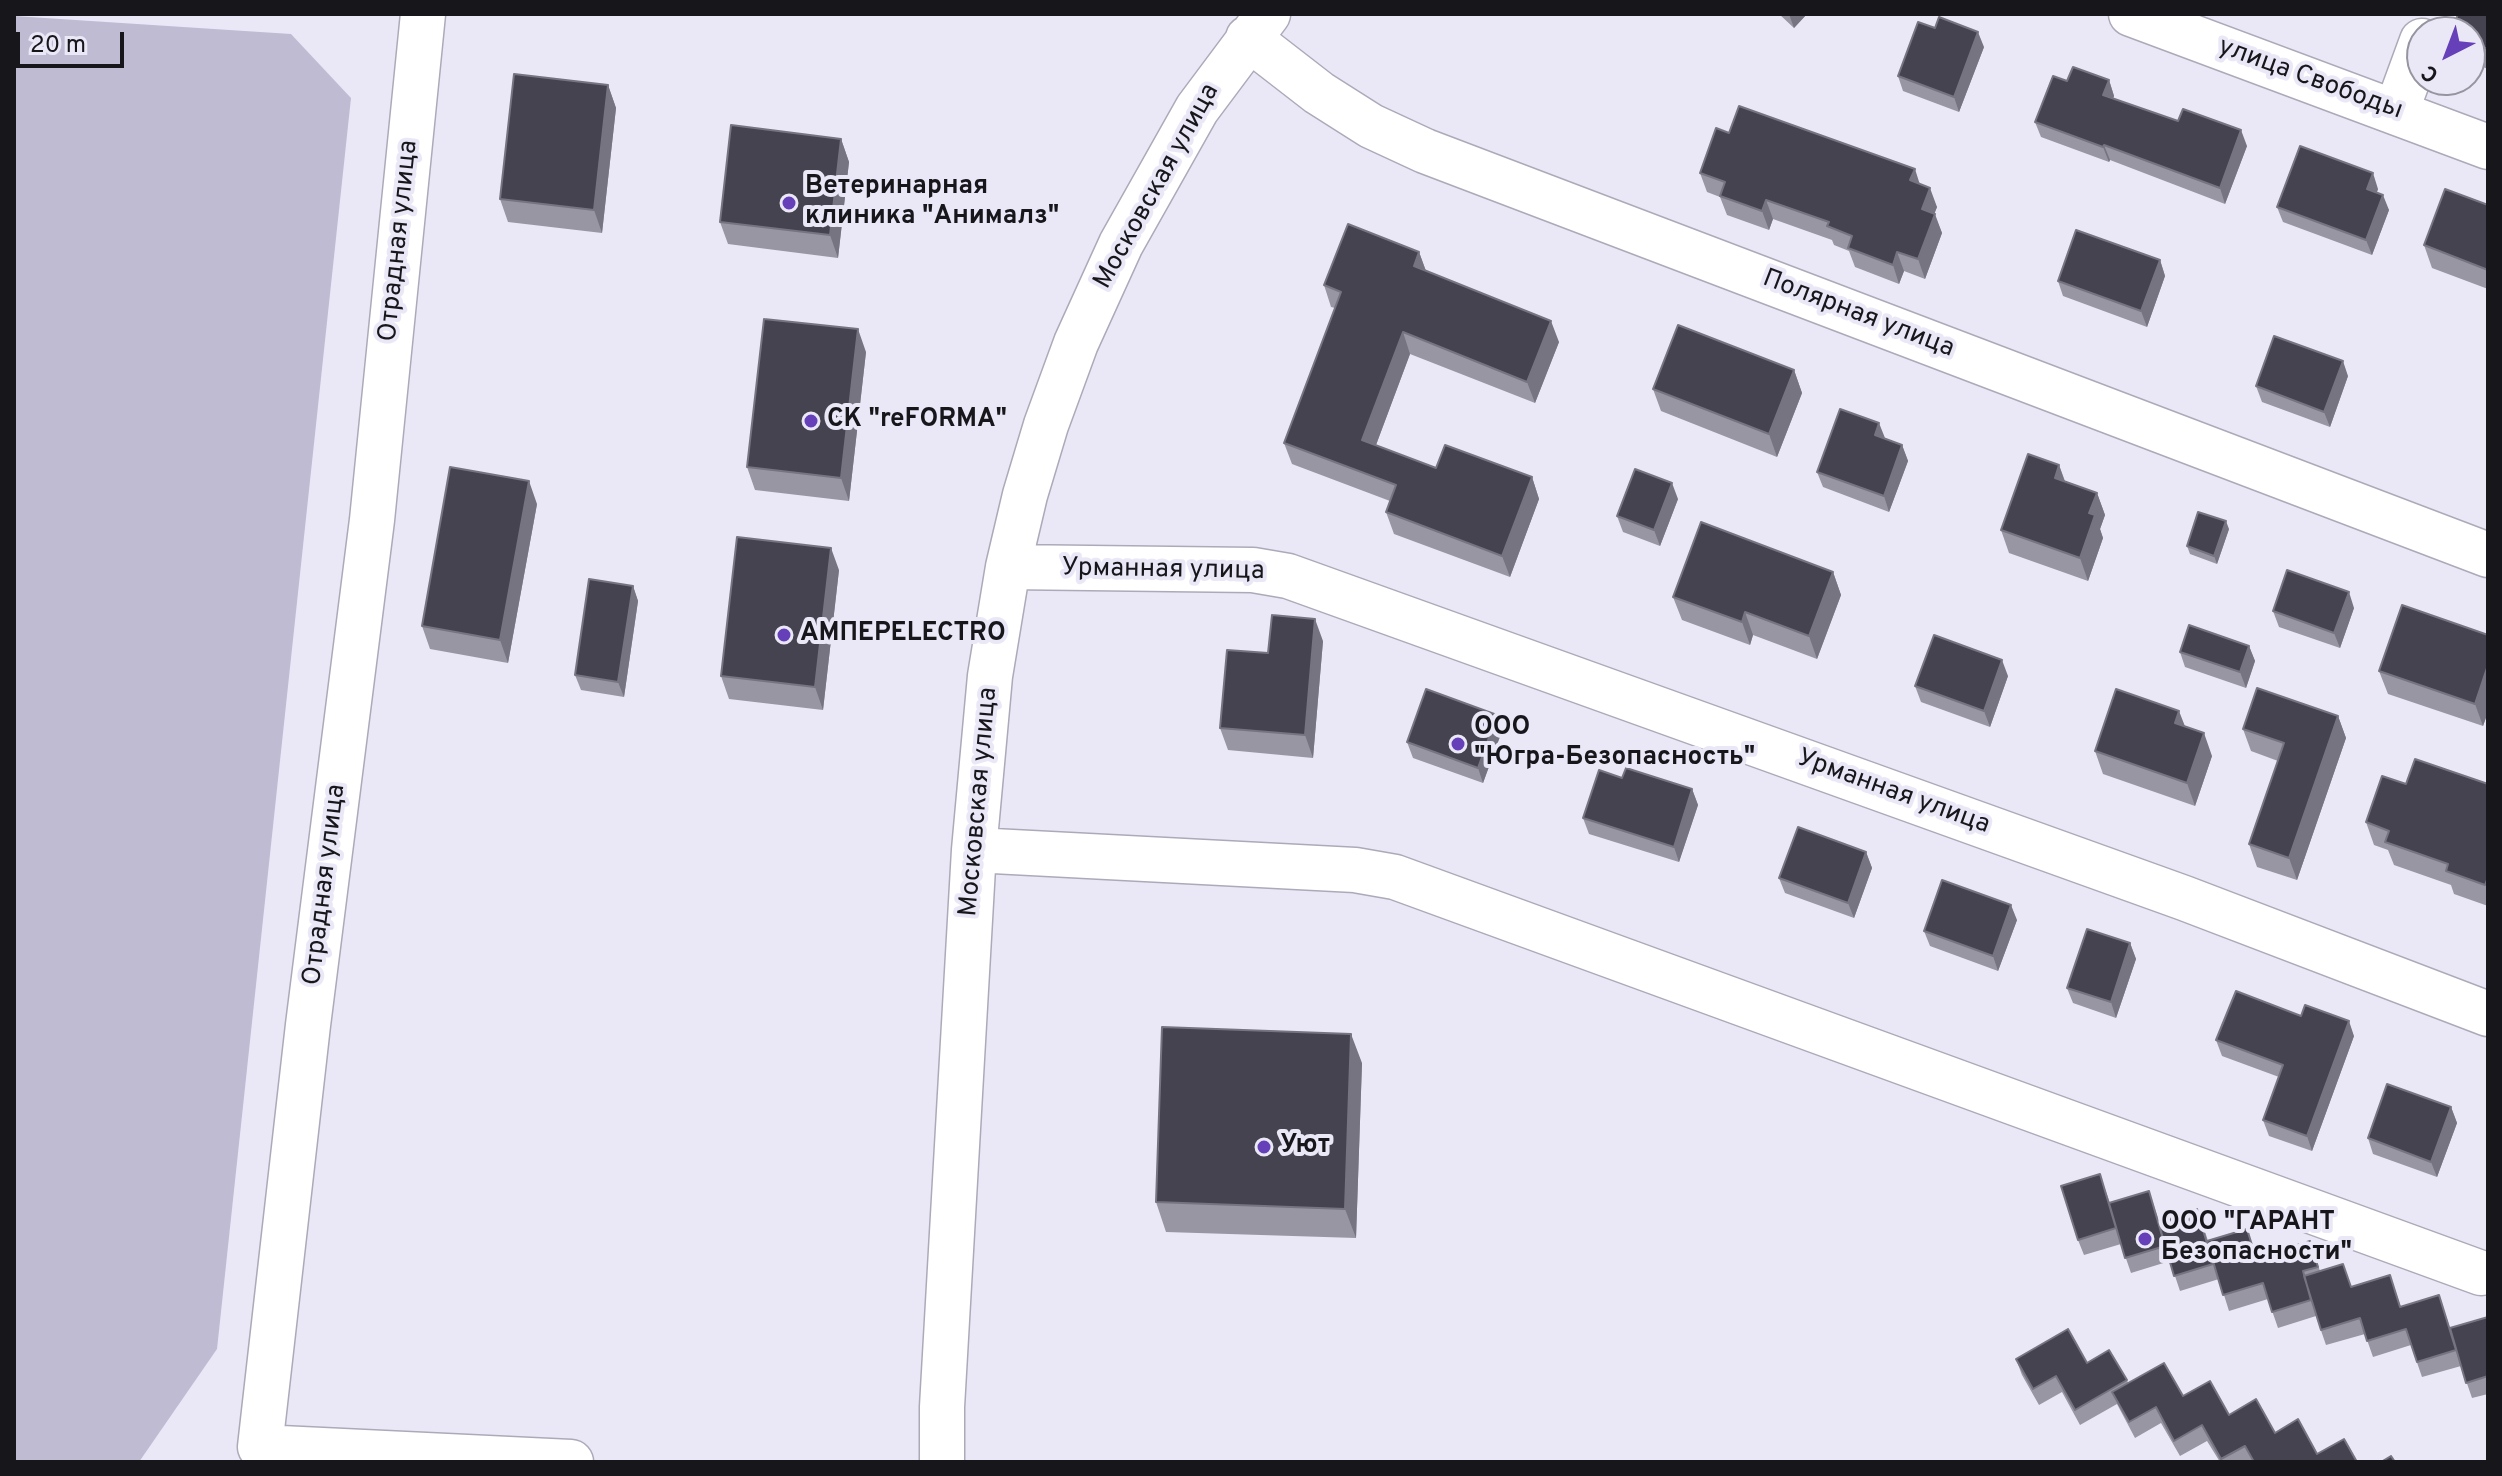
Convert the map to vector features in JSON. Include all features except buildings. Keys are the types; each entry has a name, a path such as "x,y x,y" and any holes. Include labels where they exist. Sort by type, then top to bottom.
{"street":[{"name":"Отрадная улица","path":"423,14 372,520 252,1454 571,1462"},
{"name":"улица Свободы","path":"2131,14 2488,147"},
{"name":"Полярная улица","path":"1258,26 1319,93 1371,126 1425,151 2488,555"},
{"name":"Московская улица","path":"942,1462 942,1407 974,850 990,676 1008,567 1046,425 1081,331 1121,244 1197,109 1258,26"},
{"path":"2396,112 2406,85"},
{"name":"Урманная улица","path":"1008,567 1253,570 1288,576 2184,898 2488,1014"},
{"path":"974,850 1355,870 1395,877 2481,1273"}],"shaded area":[{"path":"14,16 291,34 351,98 217,1349 139,1462 14,1462"}],"place":[{"name":"Ветеринарная клиника \"Анималз\"","path":"789,203"},
{"name":"СК \"reFORMA\"","path":"811,421"},
{"name":"АМПЕРELECTRO","path":"784,635"},
{"name":"ООО \"Югра-Безопасность\"","path":"1458,744"},
{"name":"Уют","path":"1264,1147"},
{"name":"ООО \"ГАРАНТ Безопасности\"","path":"2145,1239"}]}
